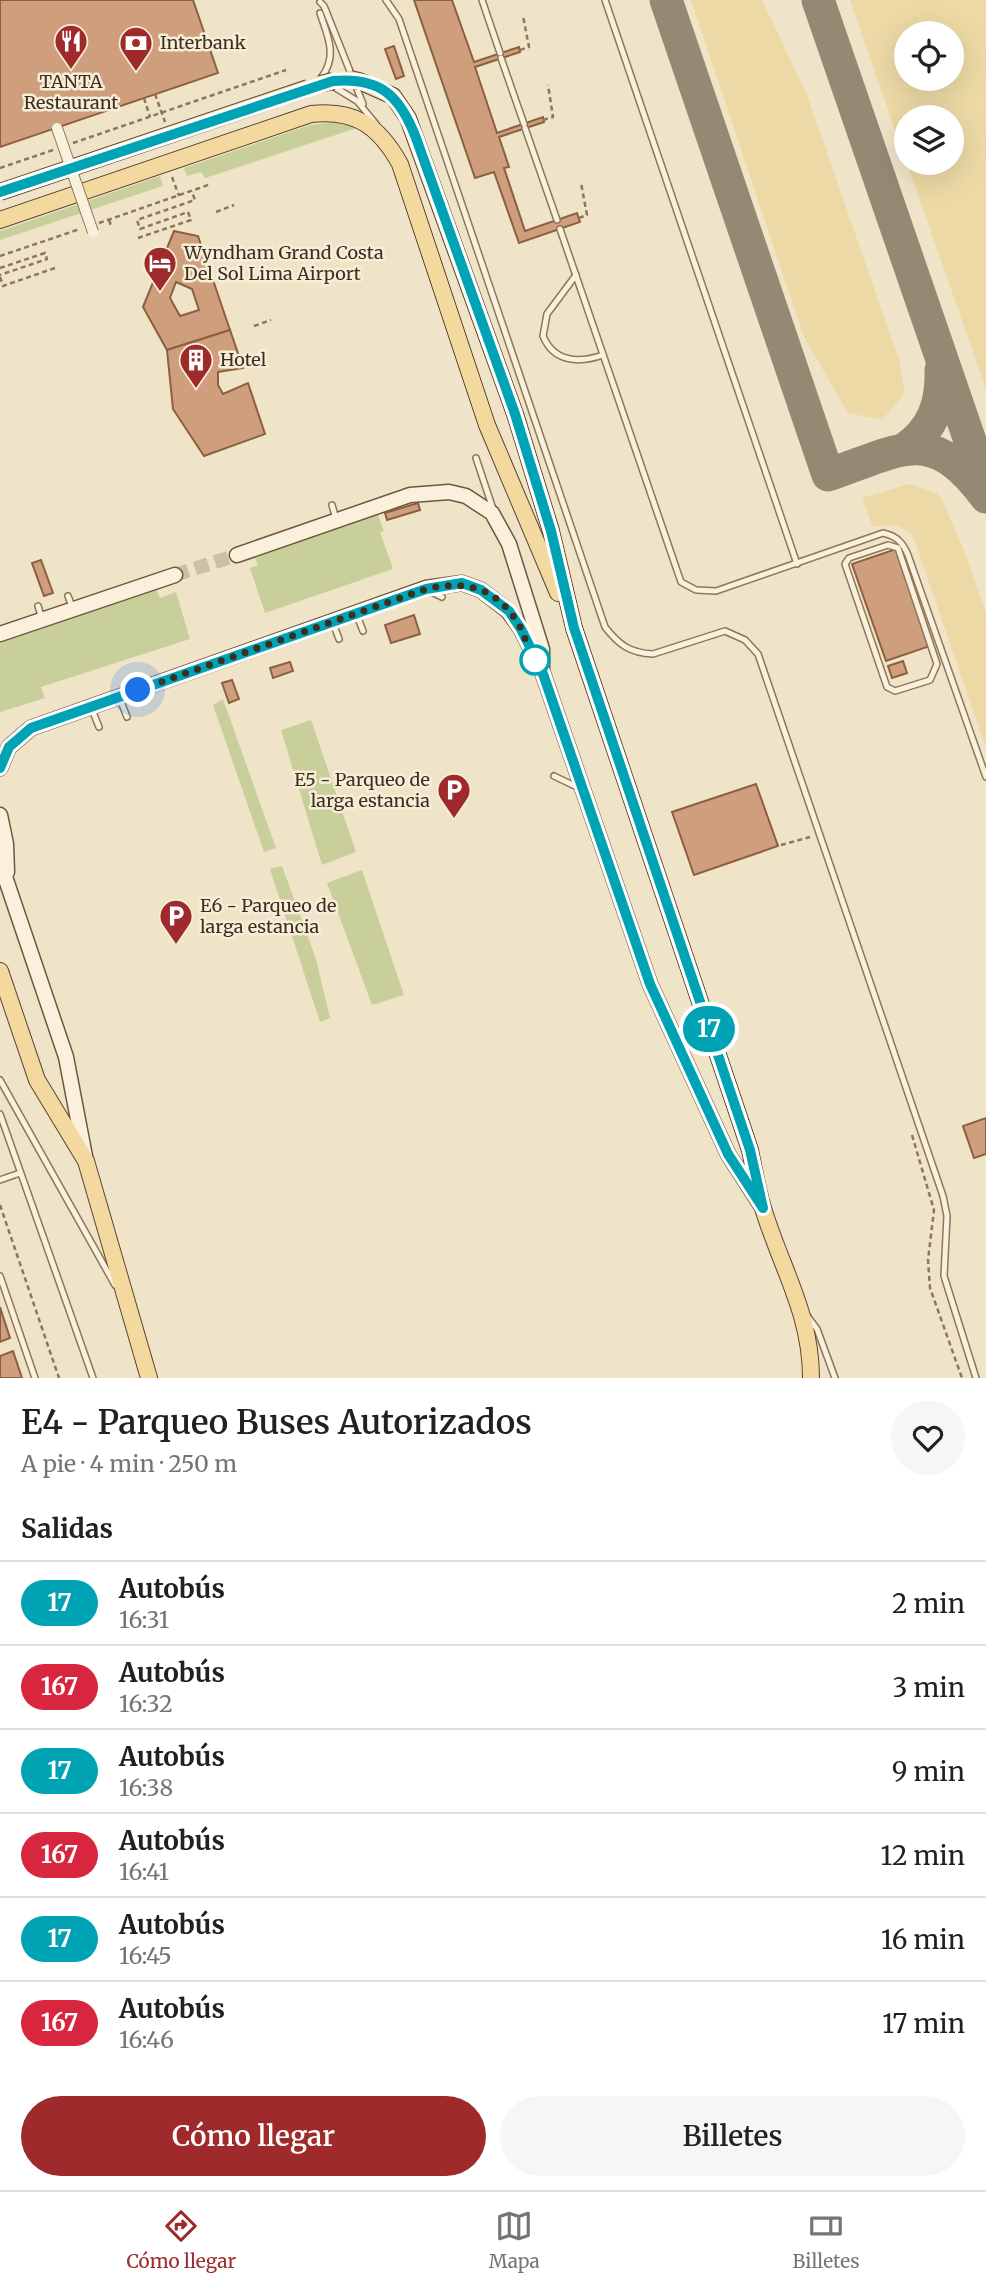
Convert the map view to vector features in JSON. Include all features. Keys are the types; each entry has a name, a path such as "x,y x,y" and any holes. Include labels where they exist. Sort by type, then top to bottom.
{"main road":[{"path":"0,192 320,84 351,79 373,85 393,96 408,118 515,414 551,531 574,628"},
{"path":"0,220 311,114 341,114 361,121 387,141 400,164 487,425 574,628 750,1150 763,1208 801,1307 808,1338 811,1378"},
{"path":"237,555 429,492 466,496 482,505 496,519 509,544 542,649 542,671"},
{"path":"0,634 40,612 175,575"},
{"path":"0,768 9,747 31,728 426,589 462,583 496,599 516,621 542,671 650,984 734,1165 763,1208"},
{"path":"0,815 6,844 7,884"},
{"path":"0,862 65,1057 86,1161 149,1378"},
{"path":"0,971 37,1080 86,1161"}],"street":[{"path":"57,128 93,232"}],"lane":[{"path":"386,0 399,19 605,627 626,649 641,653 653,654 725,631 745,640 758,654 943,1196 947,1216 944,1276 976,1378"},
{"path":"482,0 557,220"},
{"path":"605,0 797,564"},
{"path":"320,2 324,6 354,87 387,141"},
{"path":"318,81 328,68 332,52 320,13"},
{"path":"0,186 302,82 318,81 346,94 366,110"},
{"path":"560,229 685,586 704,592 716,591 883,533 892,535 905,548 986,777"},
{"path":"576,275 547,314 543,336 556,354 576,361 603,355"},
{"path":"476,458 496,519"},
{"path":"332,505 337,520"},
{"path":"896,545 920,611 937,670 930,680 891,690 887,687 845,560 896,545"},
{"path":"426,589 442,597"},
{"path":"920,611 927,609"},
{"path":"356,613 363,631"},
{"path":"332,622 339,639"},
{"path":"119,696 127,717"},
{"path":"91,706 99,727"},
{"path":"554,776 582,790"},
{"path":"0,1080 130,1312"},
{"path":"0,1114 93,1378"},
{"path":"0,1180 20,1173"},
{"path":"0,1276 35,1378"},
{"path":"801,1307 817,1329 835,1378"}],"path":[{"path":"520,50 528,47 523,16"},
{"path":"66,145 286,70"},
{"path":"543,120 553,117 548,85"},
{"path":"155,94 170,135"},
{"path":"144,98 150,117"},
{"path":"0,167 53,150"},
{"path":"171,174 179,196"},
{"path":"579,218 587,215 581,183"},
{"path":"138,238 191,220 188,212 140,229 137,220 195,200 192,192 211,184"},
{"path":"216,212 234,205"},
{"path":"109,219 111,226"},
{"path":"104,221 107,228"},
{"path":"75,231 78,237"},
{"path":"0,268 45,253 47,259 0,276 3,286 55,268"},
{"path":"254,326 271,320"},
{"path":"780,845 809,835 814,847"},
{"path":"908,1125 933,1210 928,1260 930,1288 962,1378"},
{"path":"0,1205 59,1378"}],"green space":[{"path":"335,122 354,124 354,129 205,178 201,172 187,176 184,168 310,125"},
{"path":"160,176 163,186 0,240 0,231"},
{"path":"377,513 384,531 380,532 393,569 265,613 250,568 258,565 254,556"},
{"path":"156,588 160,598 176,592 190,639 41,687 45,698 0,712 0,643"},
{"path":"223,699 276,848 264,852 213,705"},
{"path":"311,720 356,852 322,865 281,730"},
{"path":"282,866 316,959 330,1018 320,1022 270,869"},
{"path":"362,870 404,995 372,1005 327,883"}],"sand":[{"path":"691,0 762,0 807,95 899,360 905,393 882,420 848,413 804,337"},
{"path":"850,0 986,0 986,389 911,175 964,175 964,105 894,105 894,127"},
{"path":"909,484 937,493 942,500 965,553 986,613 986,748 913,536 895,526 873,527 862,498"}],"building":[{"path":"0,0 193,0 218,73 0,147"},
{"path":"414,0 452,0 474,62 519,47 520,52 475,67 497,133 543,117 544,122 499,137 509,167 504,168 525,231 577,213 580,222 519,243 494,172 475,178"},
{"path":"394,46 404,76 396,79 385,49"},
{"name":"Wyndham Grand Costa Del Sol Lima Airport","path":"174,231 198,236 230,330 167,350 143,307","holes":["176,282 192,289 199,310 180,316 170,298"]},
{"name":"Hotel","path":"230,330 243,368 218,372 218,385 223,394 248,383 265,434 204,456 173,409 167,350"},
{"path":"418,503 420,510 387,520 385,513"},
{"path":"896,549 930,646 886,661 852,564"},
{"path":"41,560 53,593 44,596 32,563"},
{"path":"414,615 420,634 391,643 385,625"},
{"path":"903,661 907,673 892,678 888,666"},
{"path":"290,662 293,671 273,678 270,668"},
{"path":"232,680 239,699 229,703 222,683"},
{"path":"756,784 778,846 694,875 672,812"},
{"path":"986,1118 986,1154 974,1158 963,1126"},
{"path":"0,1307 10,1338 0,1342"},
{"path":"13,1351 22,1378 0,1378 0,1356"}],"taxiway":[{"path":"666,0 828,475 896,451 931,451 948,459 966,474 986,497"},
{"path":"818,0 986,487"},
{"path":"905,449 923,433 934,415 940,394 941,370"}],"tunnel":[{"path":"175,575 237,555"}],"bus line":[{"name":"17","path":"0,192 333,81 351,79 365,82 381,88 401,106 416,138 515,414 551,531 574,628 750,1150 763,1208 739,1175 728,1154 650,984 542,671 509,611 481,590 462,583 426,589 71,713 31,728 20,736 9,747 0,768"}],"place":[{"name":"TANTA Restaurant","path":"71,71"},
{"name":"Interbank","path":"136,73"},
{"name":"Wyndham Grand Costa Del Sol Lima Airport","path":"160,293"},
{"name":"Hotel","path":"196,390"},
{"name":"E5 - Parqueo de larga estancia","path":"454,820"},
{"name":"E6 - Parqueo de larga estancia","path":"176,946"}],"route":[{"path":"138,690 426,589 462,583 481,590 509,611 521,629 535,660"}]}
